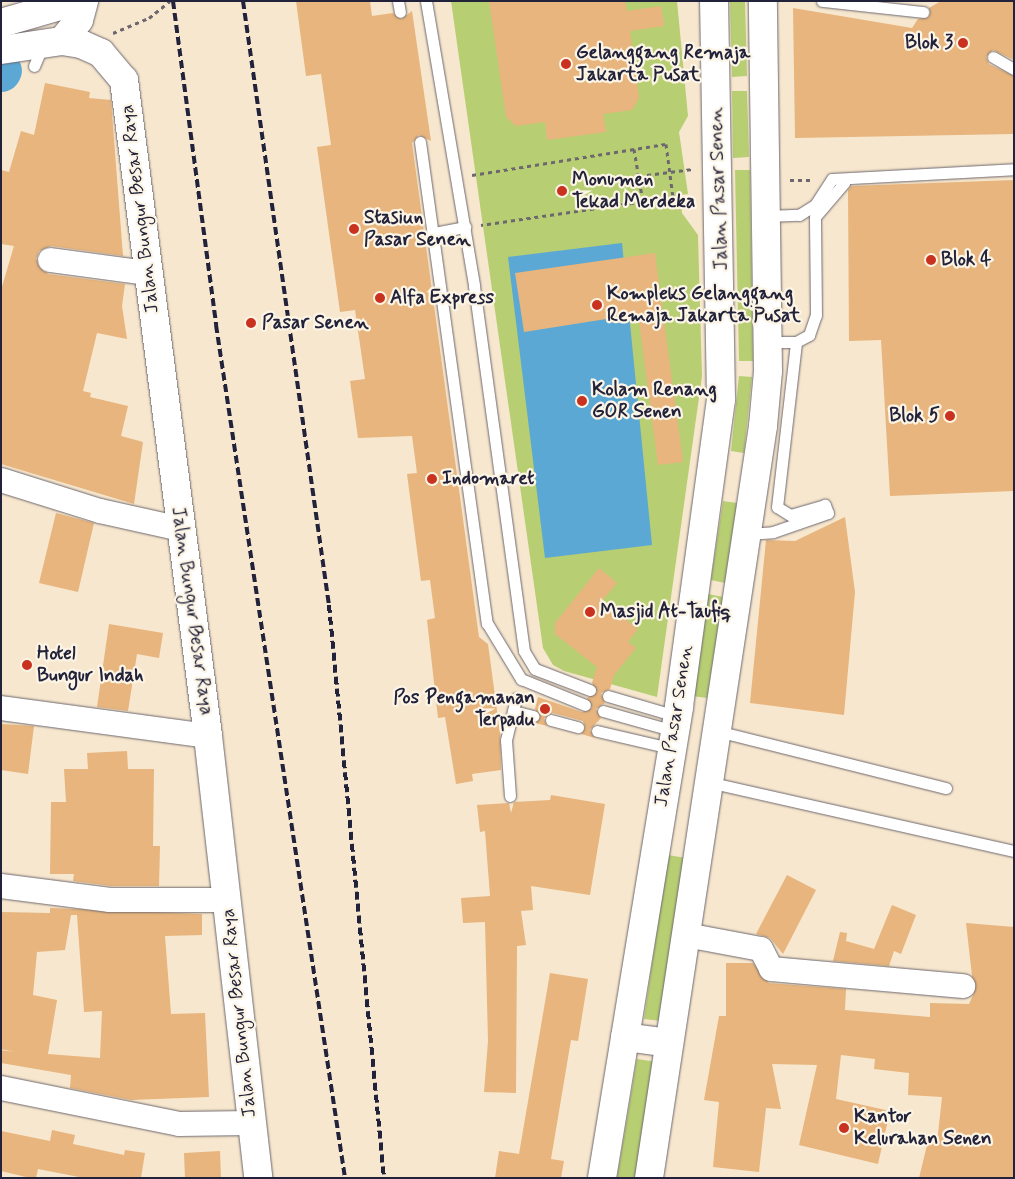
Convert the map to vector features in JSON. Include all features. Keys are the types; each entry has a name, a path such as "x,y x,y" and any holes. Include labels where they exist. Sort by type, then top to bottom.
{"main road":[{"name":"Jalan Pasar Senen","path":"602,1178 674,732 724,368 714,1"},
{"path":"651,1177 669,1043 763,426 768,342 763,1"},
{"path":"46,50 80,8"},
{"path":"1,23 80,8"},
{"path":"1,50 101,52"},
{"name":"Jalan Bungur Besar Raya","path":"101,52 124,80 147,273 208,736 228,900 250,1123 258,1178"},
{"path":"625,1036 669,1043"}],"street":[{"path":"50,260 147,273"},
{"path":"1,480 100,511 180,529"},
{"path":"1,708 208,736"},
{"path":"1,886 110,900 228,900"},
{"path":"686,935 761,949 771,968 963,986"},
{"path":"1,1088 179,1124 250,1123"}],"lane":[{"path":"1,12 51,1"},
{"path":"426,1 464,227 524,651 535,669 590,690"},
{"path":"822,1 923,12"},
{"path":"993,57 1010,69"},
{"path":"420,142 487,623 518,689 506,740 510,796"},
{"path":"766,216 799,215 815,205 832,179 1014,169"},
{"path":"768,342 796,342 815,327 815,217 844,183"},
{"path":"434,233 464,227"},
{"path":"747,534 773,532 828,513 825,505 790,515 777,507 796,342"},
{"path":"518,689 585,705"},
{"path":"608,696 674,732"},
{"path":"603,711 674,732"},
{"path":"512,712 533,716"},
{"path":"552,720 578,726"},
{"path":"597,731 674,732"},
{"path":"717,732 946,788"},
{"path":"708,782 930,836 1014,851"}],"path":[{"path":"101,52 114,33 148,18 170,1"},
{"path":"456,178 666,144 673,197 464,227"},
{"path":"634,149 643,202"},
{"path":"639,176 718,165"},
{"path":"786,180 832,179"}],"green space":[{"name":"Kompleks Gelanggang Remaja Jakarta Pusat","path":"451,1 677,1 688,116 679,132 688,194 681,195 682,213 698,235 702,376 657,697 564,671 553,665 543,648"},
{"path":"730,1 745,1 747,76 732,77"},
{"path":"732,91 747,91 749,157 733,158"},
{"path":"735,170 750,170 753,361 739,361"},
{"path":"739,376 752,377 744,453 731,451"},
{"path":"723,501 737,503 725,583 711,580"},
{"path":"708,594 723,597 707,698 692,696"},
{"path":"668,855 686,858 662,1021 644,1019"},
{"path":"637,1059 657,1062 637,1178 617,1178"}],"water":[{"name":"Kolam Renang GOR Senen","path":"622,243 652,545 545,558 508,257"}],"building":[{"path":"296,1 370,1 372,16 393,13 401,19 412,11 431,141 419,135 412,143 479,637 488,644 500,733 501,770 472,774 473,781 456,784 445,717 438,718 427,620 435,618 430,580 421,581 407,474 417,473 412,436 358,438 350,381 365,379 355,310 340,312 317,147 331,145 321,74 306,76"},
{"name":"Gelanggang Remaja Jakarta Pusat","path":"489,1 625,1 627,11 661,6 664,26 630,31 639,98 632,110 603,114 606,132 547,140 545,122 516,126 506,117"},
{"path":"941,1 1014,1 1014,60 993,50 986,57 989,64 1014,76 1014,134 795,138 793,8 912,28 918,19 929,17 929,8"},
{"path":"45,83 90,92 89,98 111,100 123,256 51,246 39,251 36,259 48,274 125,284 122,306 127,339 97,333 83,391 91,393 90,397 128,406 121,436 143,442 134,504 1,464 1,290 14,246 1,244 1,170 9,172 21,131 34,135"},
{"path":"1014,180 1014,491 890,496 881,340 849,341 848,190 851,186"},
{"path":"655,253 683,462 658,465 638,314 524,332 515,273"},
{"path":"56,513 94,523 78,592 39,583"},
{"path":"845,517 855,592 844,715 750,703 766,540 795,541"},
{"name":"Masjid At-Taufiq","path":"599,568 617,583 602,601 638,629 628,642 636,648 614,675 610,689 601,693 605,703 596,709 601,718 590,730 595,738 581,734 585,728 583,721 553,713 544,718 547,726 535,723 540,717 535,709 538,697 582,712 592,708 587,698 597,692 592,683 597,667 555,634 555,623"},
{"path":"109,624 163,633 159,658 137,654 128,711 97,707"},
{"path":"1,724 34,726 28,774 1,770"},
{"path":"127,751 128,769 154,769 153,846 160,846 159,886 111,886 73,881 74,874 50,874 51,802 66,802 64,769 88,769 87,753"},
{"path":"551,795 605,804 590,895 531,886 533,910 521,911 526,945 517,946 516,1093 484,1092 488,1041 485,922 463,923 461,898 490,896 485,831 480,832 477,805 509,803 511,813 514,802 550,800"},
{"path":"787,875 816,890 783,954 770,938 756,934"},
{"path":"892,905 916,915 901,954 894,951 889,966 833,961 840,932 847,933 846,941 874,949"},
{"path":"50,908 202,914 202,935 165,936 171,1014 205,1013 209,1097 131,1100 70,1088 71,1075 1,1063 1,1050 15,1052 1,1049 1,912 50,913","holes":["71,915 77,915 84,1012 102,1011 100,1058 48,1054 57,1000 33,995 37,952 65,950"]},
{"path":"966,923 1014,927 1014,1178 919,1178 928,1141 937,1143 942,1097 908,1095 909,1073 874,1069 875,1059 841,1055 836,1099 890,1111 878,1164 799,1145 817,1065 772,1064 781,1109 766,1108 759,1172 713,1167 719,1102 704,1100 719,1016 726,1016 726,963 753,963 769,983 846,989 845,1010 930,1017 930,1003 969,1004 974,993"},
{"path":"550,973 588,979 578,1041 571,1040 551,1159 564,1161 561,1178 495,1178 499,1151 519,1154"},
{"path":"52,1130 75,1135 73,1144 124,1155 125,1150 145,1153 141,1178 84,1178 38,1169 36,1178 30,1178 1,1171 1,1131 50,1141"},
{"path":"220,1151 221,1178 185,1178 184,1153"}],"railway":[{"path":"173,1 216,325 345,1178"},
{"path":"243,1 329,605 384,1178"}],"place":[{"name":"Blok 3","path":"963,43"},
{"name":"Gelanggang Remaja Jakarta Pusat","path":"566,64"},
{"name":"Monumen Tekad Merdeka","path":"562,191"},
{"name":"Stasiun Pasar Senen","path":"354,229"},
{"name":"Blok 4","path":"931,260"},
{"name":"Alfa Express","path":"380,298"},
{"name":"Kompleks Gelanggang Remaja Jakarta Pusat","path":"597,305"},
{"name":"Pasar Senen","path":"251,323"},
{"name":"Kolam Renang GOR Senen","path":"582,401"},
{"name":"Blok 5","path":"950,416"},
{"name":"Indomaret","path":"432,479"},
{"name":"Masjid At-Taufiq","path":"590,612"},
{"name":"Hotel Bungur Indah","path":"27,665"},
{"name":"Pos Pengamanan Terpadu","path":"545,709"},
{"name":"Kantor Kelurahan Senen","path":"844,1128"}]}
